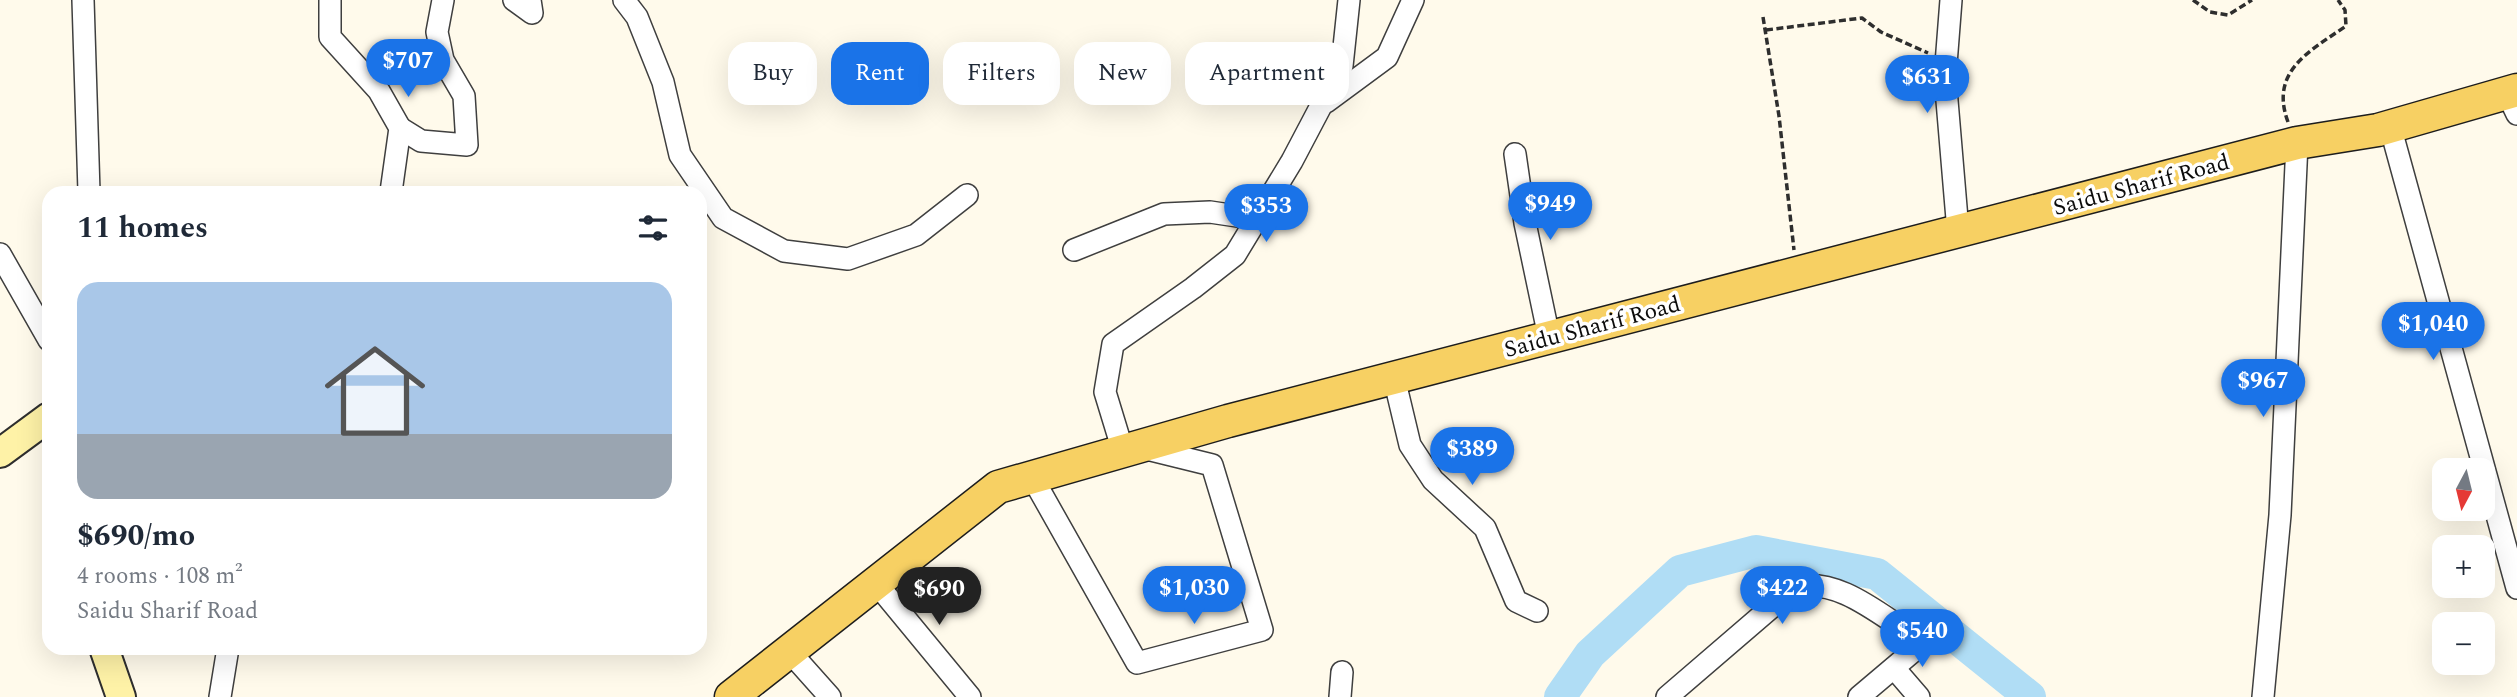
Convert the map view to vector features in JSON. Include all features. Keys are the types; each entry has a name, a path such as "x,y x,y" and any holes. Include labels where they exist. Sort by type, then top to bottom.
{"main road":[{"name":"Saidu Sharif Road","path":"731,697 998,487 1394,378 2297,143 2514,99"}],"street":[{"path":"83,0 89,186"},
{"path":"330,0 330,37 379,91 400,128 421,141 467,145 464,96 443,60 436,32 443,0"},
{"path":"514,0 531,13 530,0"},
{"path":"624,0 637,17 663,82 680,155 701,186"},
{"path":"1345,42 1349,0"},
{"path":"1349,85 1387,57 1413,0"},
{"path":"1951,0 1946,61 1958,231"},
{"path":"1032,477 1138,663 1262,630 1212,465 1130,449 1105,392 1113,344 1235,255 1292,161 1322,105"},
{"path":"2390,126 2517,588"},
{"path":"392,186 400,128"},
{"path":"2263,697 2280,514 2297,143"},
{"path":"1516,154 1525,223 1549,337"},
{"path":"707,195 723,218 784,251 848,259 916,235 967,195"},
{"path":"1074,250 1164,214 1210,212 1257,219"},
{"path":"0,254 42,328"},
{"path":"1394,378 1410,445 1433,480 1485,528 1516,601 1537,611"},
{"path":"0,453 42,422"},
{"path":"876,583 970,697"},
{"path":"1667,697 1795,587 1811,584 1839,589 1914,636 1917,648 1859,697"},
{"path":"789,651 830,697"},
{"path":"106,655 121,697"},
{"path":"220,697 227,655"},
{"path":"1894,668 1919,697"},
{"path":"1340,697 1342,672"}],"path":[{"path":"2193,0 2210,12 2228,15 2252,0"},
{"path":"2297,143 2283,109 2284,83 2300,59 2346,26 2345,10 2338,0"},
{"path":"1763,17 1784,155 1797,273"},
{"path":"1766,30 1862,18 1881,32 1946,61"}],"waterway":[{"path":"1560,697 1590,654 1680,571 1756,551 1877,574 2030,697"}]}
